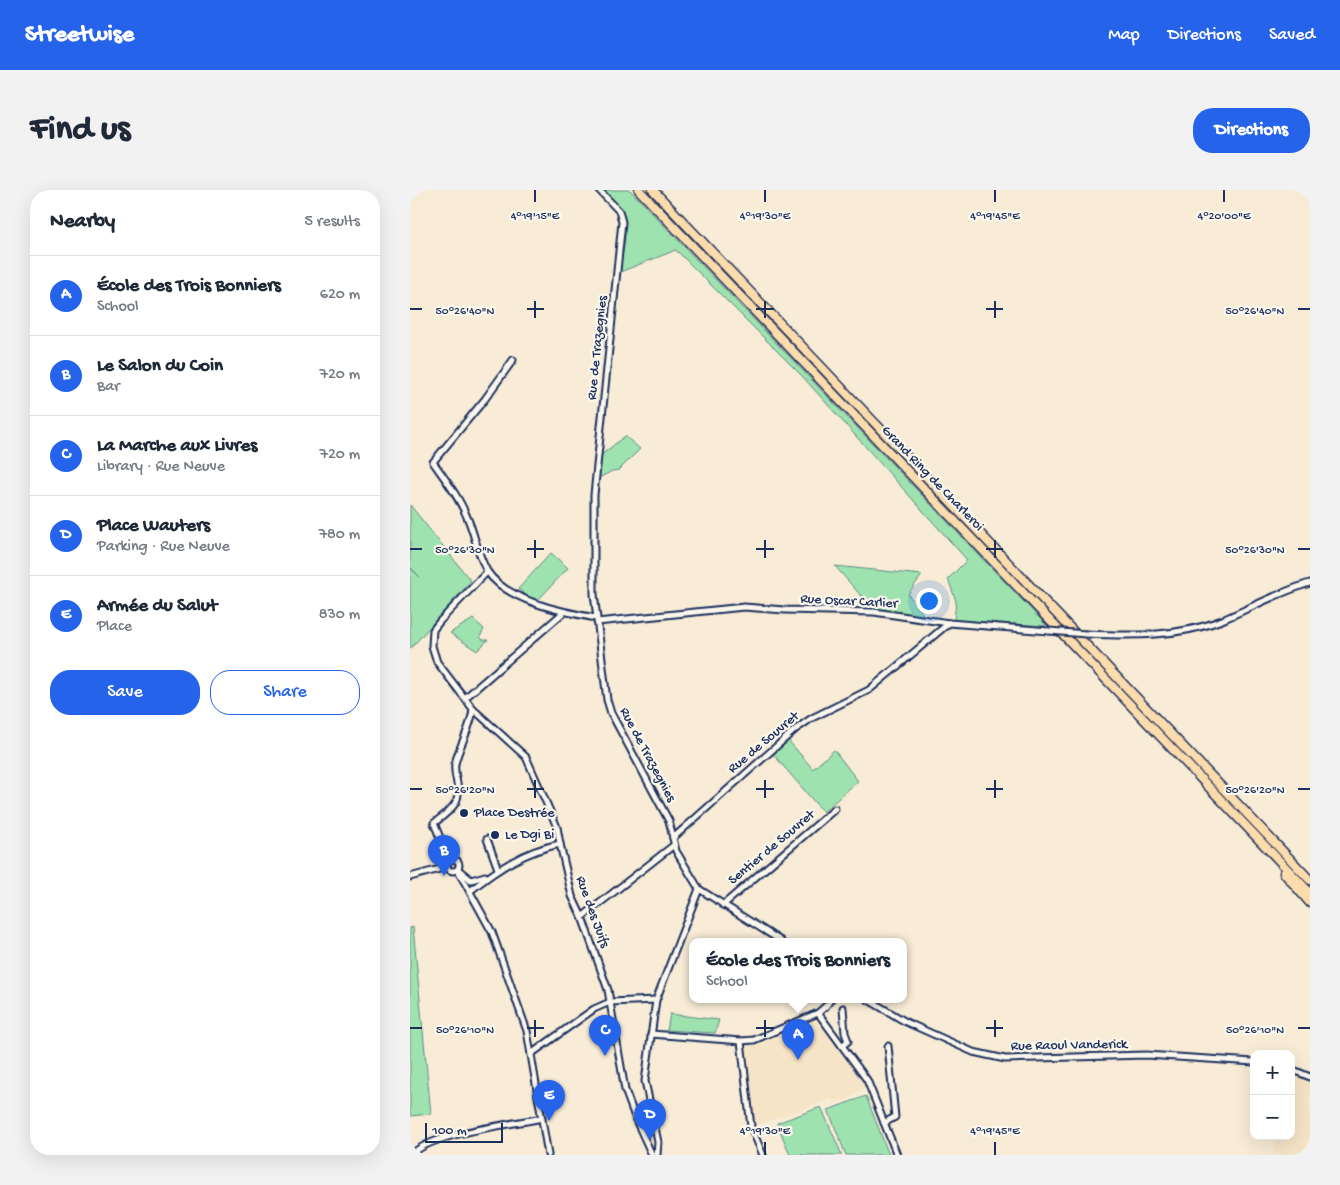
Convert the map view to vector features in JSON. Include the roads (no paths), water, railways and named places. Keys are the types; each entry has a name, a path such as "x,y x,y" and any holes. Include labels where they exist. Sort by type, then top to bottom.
{"highway":[{"name":"Grand Ring de Charleroi","path":"640,190 1310,893"},
{"name":"Grand Ring de Charleroi","path":"653,190 1310,880"},
{"path":"1280,862 1284,874 1310,903"}],"street":[{"name":"Rue de Trazegnies","path":"599,190 621,215 622,232 594,495 593,579 596,620 607,700 611,713 669,821 674,845 698,889"},
{"path":"487,572 467,517 453,490 433,462 485,399 513,360"},
{"name":"Rue Oscar Carlier","path":"487,572 494,580 526,600 596,620 744,607 874,612 949,623 1130,636 1188,630 1221,620 1292,589 1310,584"},
{"name":"Rue des Juifs","path":"487,572 433,630 432,646 437,662 473,709 526,757 557,827 572,896 582,917 610,1002 625,1090 652,1155"},
{"path":"465,698 564,612"},
{"name":"Rue de Souvret","path":"673,838 796,729 812,718 869,690 949,623"},
{"path":"447,867 449,860 434,823 447,813 457,799 455,763 472,720 473,709"},
{"name":"Sentier de Souvret","path":"723,904 835,809"},
{"path":"487,839 498,869"},
{"path":"470,891 498,869 525,855 560,844"},
{"path":"582,917 674,845"},
{"path":"449,860 453,858 458,860 460,864 458,869 492,932 527,1031 548,1155"},
{"path":"410,877 447,867 453,871 458,869"},
{"path":"458,869 471,880 490,874"},
{"path":"657,1155 658,1142 645,1081 656,1000 698,889 776,938"},
{"path":"531,1054 594,1009 610,1002 656,1000"},
{"path":"651,1034 741,1041 754,1040 818,1013 828,1003"},
{"name":"Rue Raoul Vanderick","path":"874,1003 906,1022 973,1052 1005,1059 1146,1055 1250,1062"},
{"path":"842,1046 848,1041 845,1033 843,1008"},
{"path":"818,1013 867,1080 897,1155"},
{"path":"741,1041 752,1127 763,1155"},
{"path":"884,1123 895,1117 888,1046"},
{"path":"1295,1070 1310,1077"},
{"path":"412,1155 415,1150 433,1140 542,1118"}],"place":[{"name":"Place Destrée","path":"464,813"},
{"name":"Le Dgi Bi","path":"495,835"},
{"name":"Le Salon du Coin","path":"444,876"},
{"name":"La Marche aux Livres","path":"605,1056"},
{"name":"École des Trois Bonniers","path":"798,1060"},
{"name":"Armée du Salut","path":"549,1121"},
{"name":"Place Wauters","path":"650,1140"}]}
